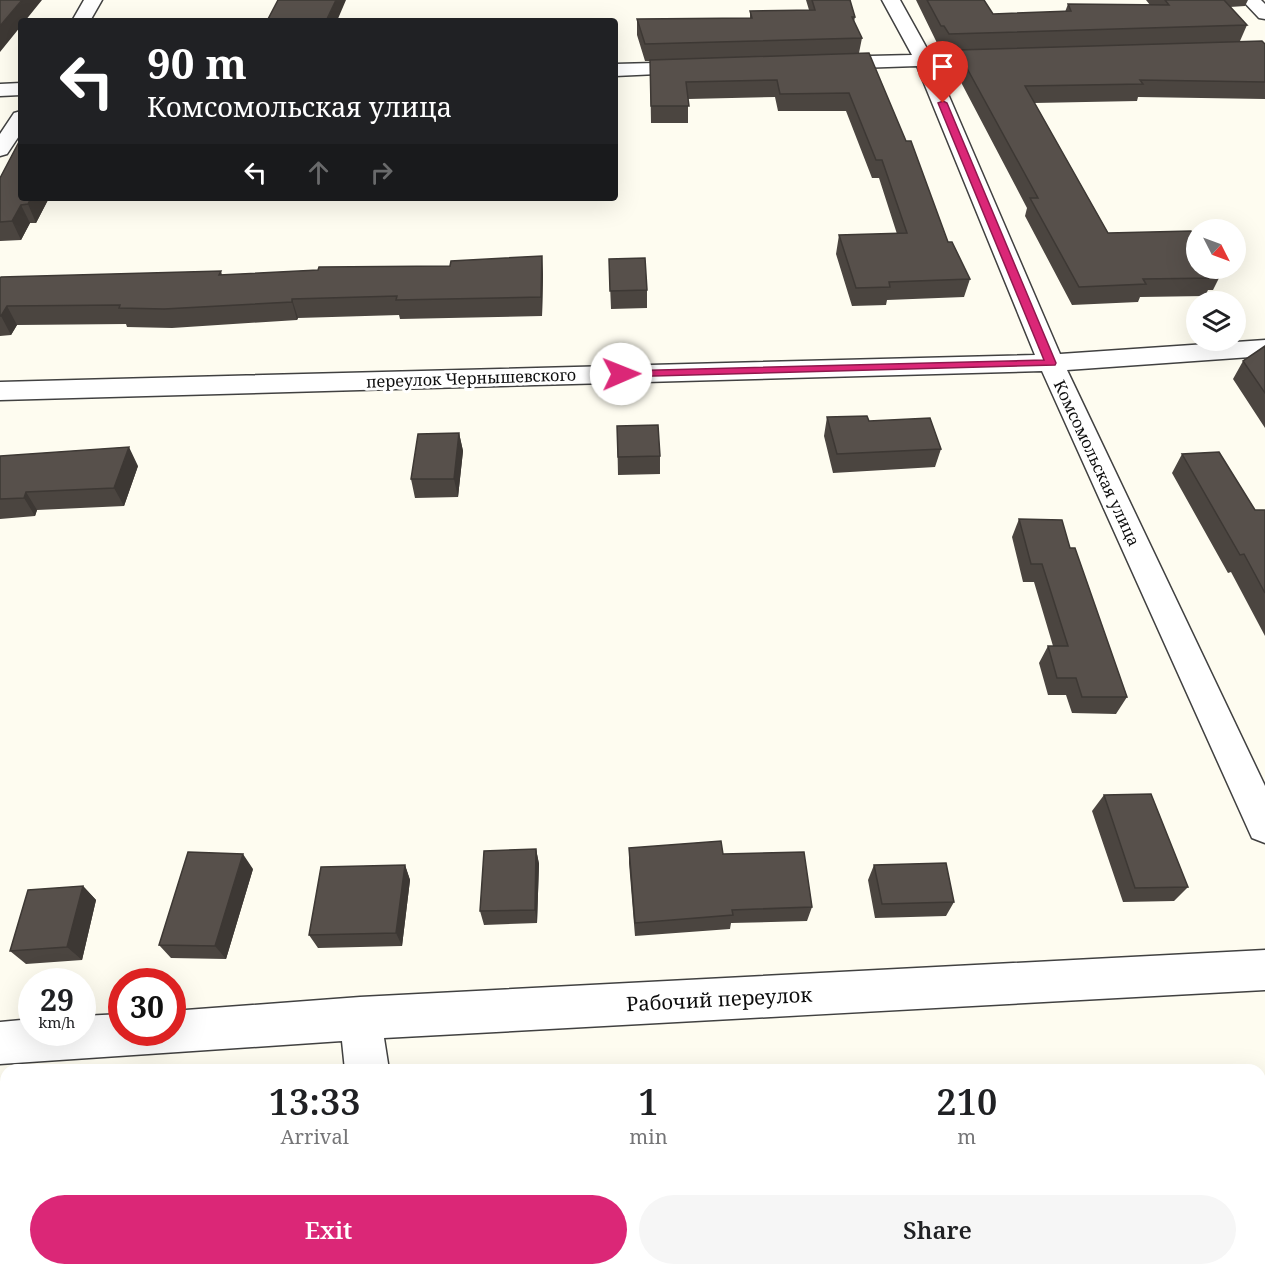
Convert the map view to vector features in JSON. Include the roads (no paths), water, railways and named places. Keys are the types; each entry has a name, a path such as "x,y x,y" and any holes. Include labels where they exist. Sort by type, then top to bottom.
{"street":[{"path":"83,18 93,0"},
{"name":"Комсомольская улица","path":"891,0 924,60 1051,363 1265,826"},
{"path":"1251,0 1265,14"},
{"path":"806,64 1018,57"},
{"path":"618,70 710,67"},
{"path":"0,90 18,89"},
{"path":"0,150 18,122"},
{"name":"переулок Чернышевского","path":"0,391 1051,363 1265,348"},
{"name":"Рабочий переулок","path":"186,1031 360,1018 1265,970"},
{"path":"360,1018 367,1064"},
{"path":"0,1044 108,1036"}]}
